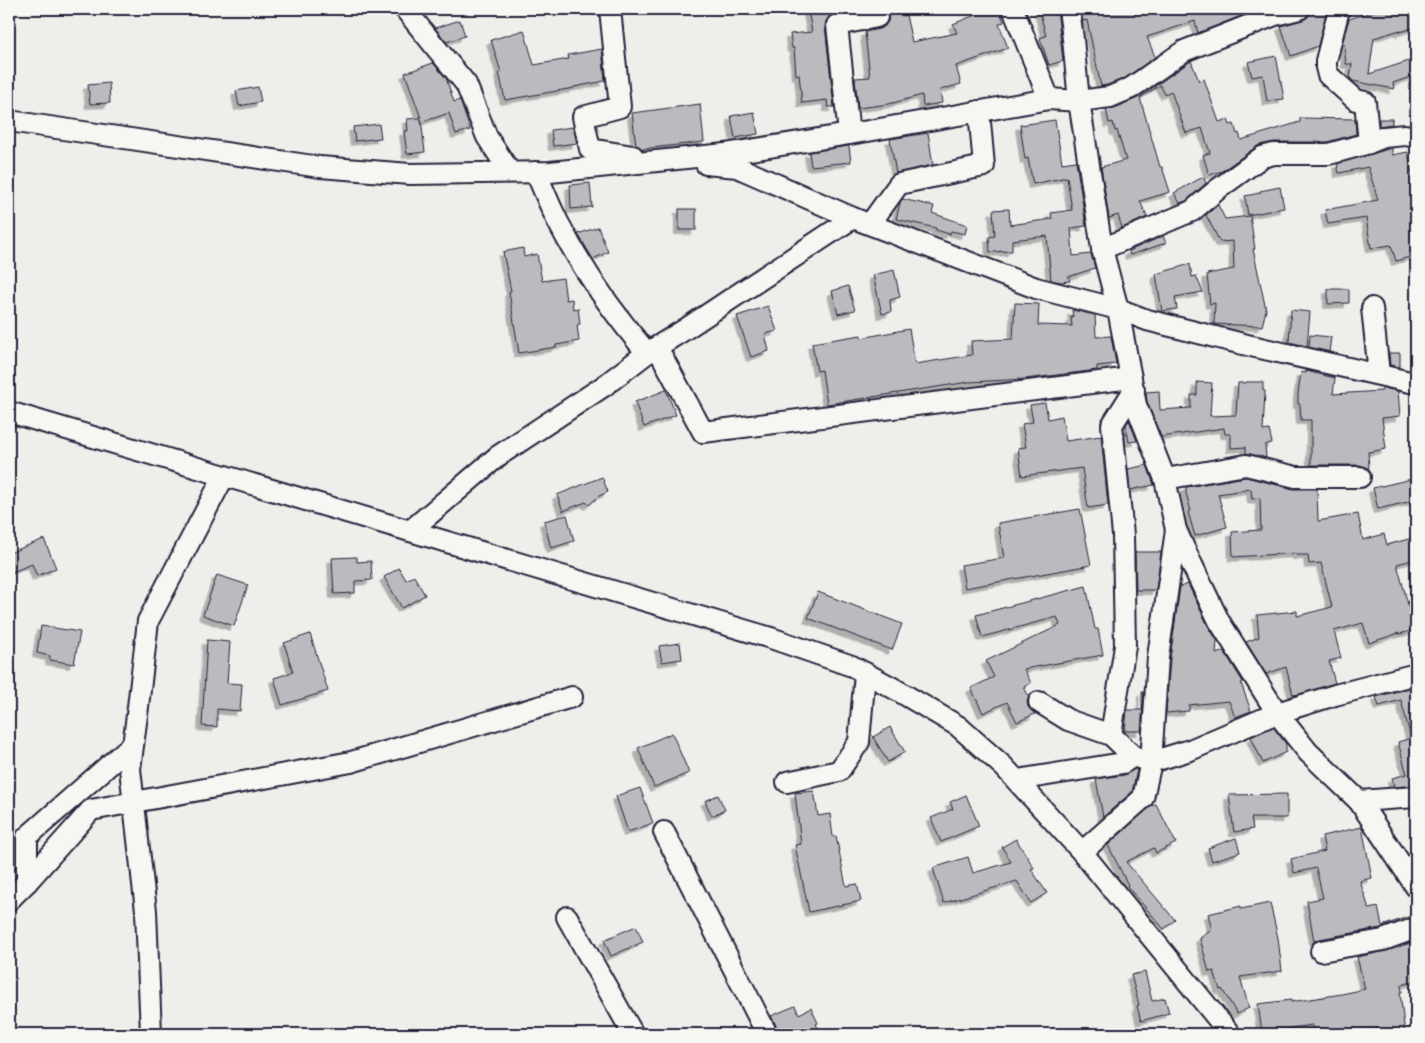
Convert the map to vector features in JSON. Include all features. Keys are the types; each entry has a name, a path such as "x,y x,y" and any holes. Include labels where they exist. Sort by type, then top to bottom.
{"street":[{"path":"405,9 466,84 487,137 510,172"},
{"path":"610,9 620,107 583,117 590,149 666,161 737,167 861,221 1036,288 1118,309 1147,320 1247,345 1410,382 1416,381"},
{"path":"1013,9 1049,99"},
{"path":"1069,9 1079,101 1102,249 1118,309 1136,405 1165,479 1176,530 1219,621 1277,714 1308,752 1359,801 1416,887"},
{"path":"9,121 320,167 410,174 536,172 666,161 725,154 849,134 1049,99 1079,101 1110,97 1131,88 1184,51 1275,15 1299,9"},
{"path":"1339,9 1326,61 1326,68 1328,75 1356,100 1365,102 1369,143"},
{"path":"849,134 837,25 876,17"},
{"path":"410,531 498,456 604,386 652,350 861,221 899,184 984,166 979,111"},
{"path":"1102,249 1192,211 1262,156 1274,154 1329,154 1384,137 1405,135 1416,137"},
{"path":"536,172 558,222 589,275 626,326 652,350 703,432 1132,384"},
{"path":"1372,308 1379,374"},
{"path":"1111,734 1125,646 1123,535 1112,425 1132,384"},
{"path":"9,412 771,638 852,666 958,726 1004,767 1082,852 1230,1034"},
{"path":"1165,479 1246,466 1296,477 1360,477"},
{"path":"152,1034 146,911 130,769 148,621 224,476"},
{"path":"1082,852 1143,798 1142,759 1176,530"},
{"path":"787,782 839,771 859,742 865,673"},
{"path":"1017,780 1190,750 1277,714 1335,695 1416,674"},
{"path":"9,900 91,810 351,762 572,697"},
{"path":"1039,702 1068,720 1111,734 1142,759"},
{"path":"27,882 27,837 133,744"},
{"path":"1359,801 1416,797"},
{"path":"664,832 767,1034"},
{"path":"567,917 633,1034"},
{"path":"1321,951 1383,940 1416,928"}],"building":[{"path":"848,9 848,11 830,16 825,26 834,107 828,107 827,100 802,103 799,74 796,75 794,48 792,48 790,34 812,32 808,10"},
{"path":"885,9 901,9 903,16 906,15 912,42 957,33 953,24 986,9 999,9 1004,22 999,24 1008,48 956,66 961,84 940,90 942,103 923,106 922,95 889,104 858,108 855,78 870,77 865,32 885,26 889,15"},
{"path":"1039,9 1057,9 1063,61 1049,65 1040,38 1046,36"},
{"path":"1081,9 1259,9 1198,33 1195,21 1147,37 1155,57 1125,78 1101,86 1087,20 1083,21"},
{"path":"1327,9 1318,46 1291,56 1281,26 1302,20 1308,17 1310,11"},
{"path":"1381,9 1407,9 1409,14 1416,12 1416,27 1374,38 1369,74 1412,60 1416,75 1393,83 1394,89 1353,81 1350,78 1352,64 1346,64 1344,44 1342,44 1349,19"},
{"path":"460,20 465,36 446,42 435,28"},
{"path":"524,30 534,65 569,59 568,55 602,49 605,81 505,100 499,72 501,72 491,40"},
{"path":"1276,56 1284,99 1267,101 1263,75 1252,77 1248,62"},
{"path":"1191,61 1199,81 1204,79 1219,122 1228,119 1230,125 1234,124 1241,140 1300,122 1300,118 1355,119 1356,134 1327,142 1274,142 1259,145 1222,171 1209,175 1203,155 1210,153 1202,128 1186,133 1171,91 1165,94 1160,85 1140,98 1160,167 1162,167 1170,192 1140,201 1147,217 1122,228 1118,215 1109,218 1101,167 1126,160 1117,130 1115,131 1113,122 1109,123 1106,109 1115,108 1138,98"},
{"path":"433,63 446,78 454,102 460,100 470,130 456,134 449,113 422,122 421,119 425,152 407,154 404,131 408,131 407,119 421,118 405,73"},
{"path":"109,83 110,103 90,104 88,85"},
{"path":"258,87 261,102 239,106 236,91"},
{"path":"700,104 704,142 642,149 636,145 632,113"},
{"path":"754,112 758,134 735,138 731,116"},
{"path":"1379,119 1392,119 1392,124 1379,126"},
{"path":"1055,120 1062,163 1076,161 1086,226 1071,228 1073,256 1091,254 1095,268 1068,277 1070,281 1061,282 1051,280 1047,236 1012,240 1012,251 990,252 989,237 995,236 993,210 1009,209 1010,225 1052,219 1051,213 1072,210 1067,177 1033,184 1028,158 1025,159 1020,125"},
{"path":"379,124 381,138 355,141 353,127"},
{"path":"573,127 577,143 553,146 551,130"},
{"path":"928,133 933,165 896,173 890,139"},
{"path":"849,146 851,162 811,166 809,152"},
{"path":"1392,148 1392,155 1408,152 1413,179 1416,178 1416,255 1396,261 1391,245 1371,248 1366,218 1328,224 1325,210 1378,200 1368,167 1339,173 1337,164"},
{"path":"1203,177 1206,183 1186,201 1180,203 1174,193"},
{"path":"590,183 592,207 571,209 570,185"},
{"path":"1280,187 1284,208 1248,215 1245,196"},
{"path":"902,199 934,206 932,213 967,225 965,234 951,231 950,234 936,230 936,228 896,219"},
{"path":"1218,205 1225,219 1250,216 1255,249 1253,249 1266,310 1262,326 1214,324 1215,303 1210,304 1207,274 1234,269 1233,241 1220,242 1206,215"},
{"path":"679,209 696,209 696,230 679,230"},
{"path":"598,227 608,252 593,259 578,234"},
{"path":"1163,236 1166,243 1130,255 1129,251"},
{"path":"523,248 524,257 537,254 542,281 563,278 566,300 572,299 573,309 578,308 580,324 577,325 579,341 519,353 509,292 511,291 503,252"},
{"path":"1190,264 1192,277 1196,276 1203,292 1175,297 1177,309 1162,311 1156,274"},
{"path":"894,270 900,297 890,300 891,312 882,314 873,275"},
{"path":"848,286 855,310 838,314 832,291"},
{"path":"1328,289 1349,289 1349,303 1328,304"},
{"path":"1015,303 1039,304 1038,325 1072,326 1072,310 1095,315 1096,337 1111,336 1116,364 1097,366 1097,370 1025,379 969,382 827,404 822,370 817,371 812,343 861,335 861,338 909,329 915,364 972,355 971,341 1013,339"},
{"path":"768,306 777,331 765,334 769,351 751,357 737,316"},
{"path":"1291,310 1310,312 1307,346 1289,342"},
{"path":"1310,335 1331,337 1329,352 1309,347"},
{"path":"1389,353 1400,353 1400,367 1390,365"},
{"path":"1306,371 1335,378 1333,394 1382,391 1382,388 1398,391 1400,416 1382,418 1386,449 1368,452 1369,470 1360,465 1311,465 1311,420 1301,420 1300,404 1298,404 1301,372 1306,373"},
{"path":"1197,382 1212,383 1210,416 1236,415 1238,383 1263,382 1263,390 1265,391 1263,431 1269,430 1272,443 1265,445 1266,458 1246,453 1246,447 1231,448 1231,434 1225,434 1224,428 1161,437 1147,402 1146,392 1159,391 1160,410 1191,408 1191,395 1197,395"},
{"path":"666,390 676,415 644,427 635,402"},
{"path":"1045,403 1048,419 1062,416 1066,441 1101,436 1108,505 1088,508 1082,468 1022,476 1018,448 1026,447 1022,424 1033,422 1030,405"},
{"path":"1129,420 1137,441 1129,442 1126,425"},
{"path":"1147,465 1154,485 1130,490 1128,469"},
{"path":"602,477 608,492 599,496 589,505 586,502 563,511 557,495"},
{"path":"1246,477 1293,489 1317,489 1318,521 1358,514 1363,540 1384,534 1387,545 1416,537 1416,559 1397,564 1415,630 1369,643 1363,623 1334,631 1341,658 1329,661 1335,683 1300,694 1293,695 1286,667 1266,674 1246,642 1259,637 1257,615 1297,611 1297,616 1332,607 1321,563 1309,564 1308,555 1297,555 1297,553 1233,557 1232,532 1261,530 1260,498 1252,499 1251,489 1218,494 1227,527 1195,536 1188,512 1191,511 1186,487"},
{"path":"1416,478 1416,500 1378,509 1373,488"},
{"path":"1080,509 1091,565 965,588 961,565 1004,558 998,523"},
{"path":"567,515 574,541 551,548 544,521"},
{"path":"44,539 56,568 37,576 32,564 12,572 9,564 9,553"},
{"path":"1135,552 1161,552 1156,590 1136,590"},
{"path":"357,557 357,562 371,561 372,580 355,581 355,593 334,594 332,558"},
{"path":"399,568 406,580 414,576 425,595 402,608 384,577"},
{"path":"217,575 248,585 234,626 203,615"},
{"path":"1188,584 1208,626 1217,640 1216,654 1224,651 1243,682 1241,683 1251,711 1235,717 1229,701 1189,705 1189,711 1166,713 1170,658 1180,587"},
{"path":"1086,586 1095,629 1098,629 1103,655 1024,669 1031,683 1024,687 1029,697 1028,707 1035,714 1017,722 1007,702 983,713 971,688 994,677 986,661 1060,625 1057,617 982,637 976,615"},
{"path":"818,592 902,624 892,650 808,618"},
{"path":"41,626 80,632 74,664 50,660 50,656 37,653"},
{"path":"310,634 328,691 282,705 274,678 293,672 284,643"},
{"path":"207,640 230,642 227,683 242,684 240,711 217,709 217,727 202,726"},
{"path":"680,643 682,659 662,662 659,646"},
{"path":"1414,687 1416,695 1416,785 1394,787 1392,778 1407,774 1398,742 1411,738 1401,700 1379,706 1376,697"},
{"path":"1142,692 1144,692 1141,731 1125,731 1127,710 1142,710"},
{"path":"890,727 905,752 888,762 873,737"},
{"path":"1273,727 1286,744 1286,752 1263,763 1251,737"},
{"path":"672,733 689,773 654,787 638,748"},
{"path":"1135,769 1137,770 1132,792 1103,817 1096,779 1125,775"},
{"path":"640,788 653,823 628,832 616,796"},
{"path":"814,791 818,816 830,814 833,837 836,836 846,886 857,884 861,901 809,912 795,845 801,844 795,793"},
{"path":"1287,794 1287,818 1251,818 1253,829 1234,832 1229,795"},
{"path":"718,795 725,810 712,816 705,801"},
{"path":"966,795 979,826 941,842 931,818 953,809 950,802"},
{"path":"1156,804 1176,843 1156,853 1154,848 1126,862 1175,920 1164,929 1127,886 1108,845 1151,806"},
{"path":"1362,827 1372,878 1360,881 1369,909 1378,907 1382,926 1416,914 1416,916 1380,928 1314,941 1307,901 1323,898 1316,868 1294,873 1291,859 1325,851 1322,836"},
{"path":"1236,838 1240,852 1212,861 1208,848"},
{"path":"1016,839 1034,868 1031,869 1047,893 1031,903 1017,881 944,903 933,868 968,857 973,873 1011,862 1002,847"},
{"path":"1270,903 1278,938 1282,971 1240,977 1249,1008 1237,1014 1222,989 1220,990 1214,971 1209,972 1200,938 1212,930 1208,914 1241,906 1241,909"},
{"path":"636,926 643,942 611,956 604,940"},
{"path":"1416,941 1416,981 1401,985 1402,992 1400,992 1405,1034 1383,1034 1381,1028 1355,1031 1356,1034 1314,1034 1312,1025 1262,1032 1258,1004 1291,1000 1291,1002 1365,989 1357,957 1387,951"},
{"path":"1145,972 1152,1001 1165,998 1169,1013 1141,1021 1131,975"},
{"path":"795,1006 799,1014 811,1008 821,1034 779,1034 771,1016"}]}
